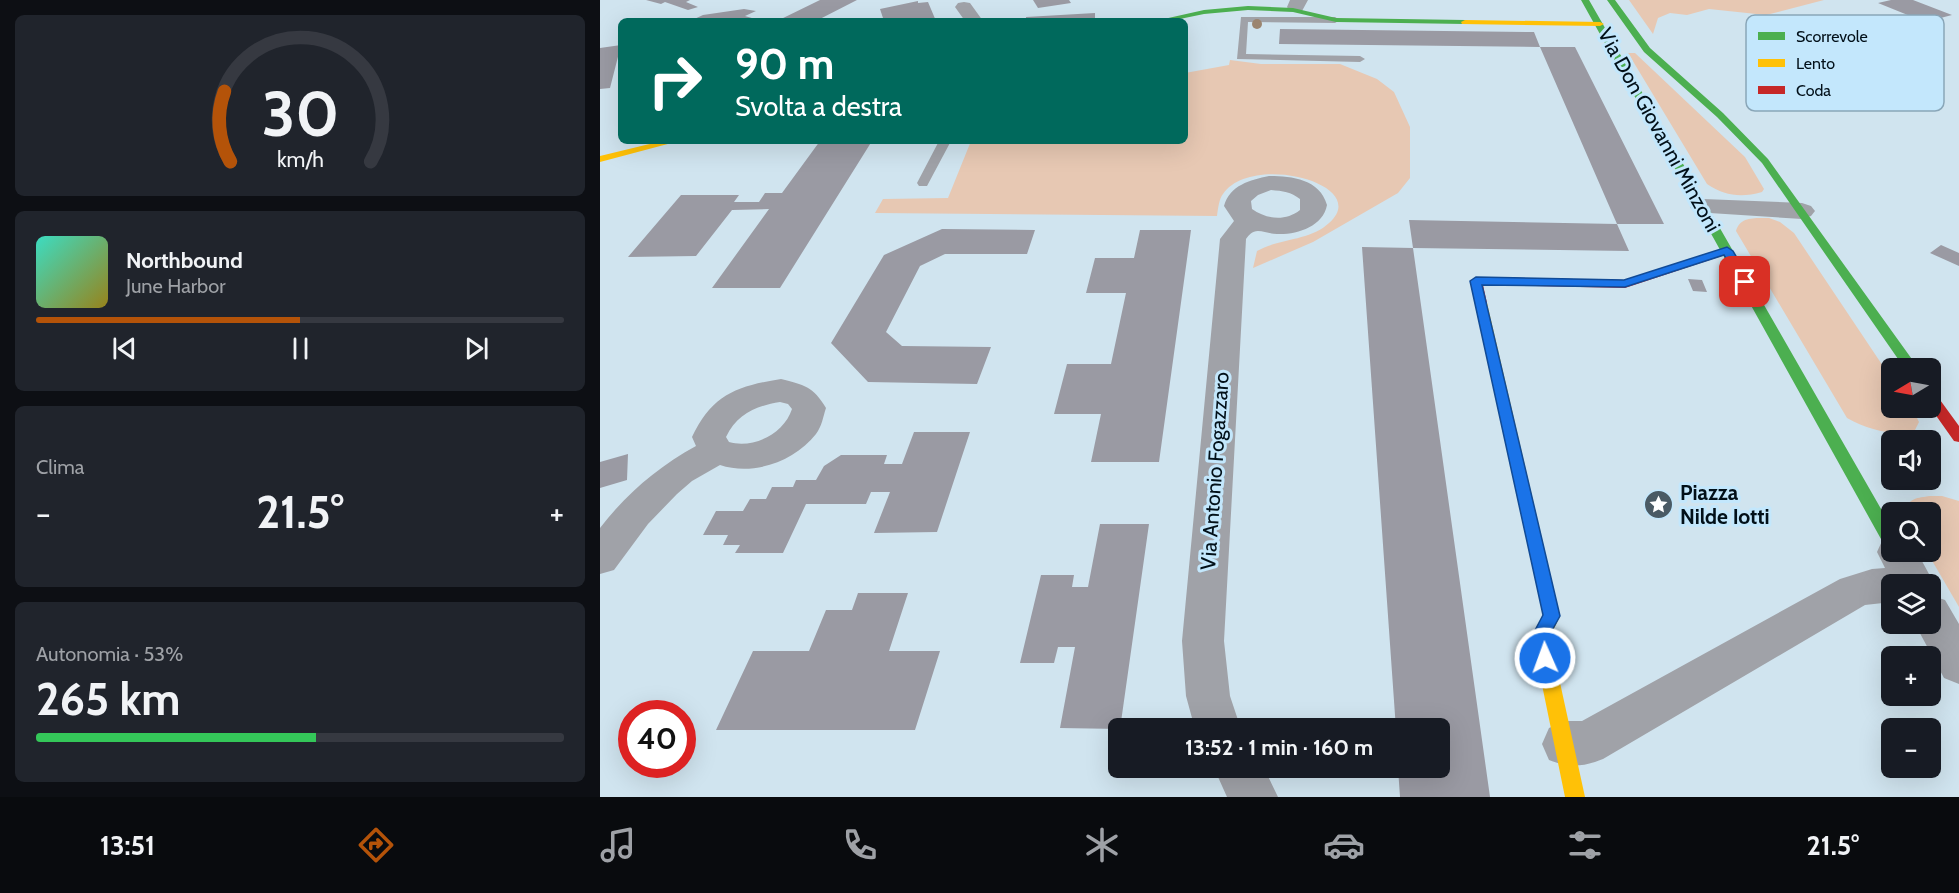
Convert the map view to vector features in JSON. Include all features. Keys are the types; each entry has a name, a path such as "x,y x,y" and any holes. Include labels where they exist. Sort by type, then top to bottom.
{"street":[{"name":"Via Don Giovanni Minzoni","path":"1586,0 1881,524"},
{"name":"Via Don Giovanni Minzoni","path":"1611,0 1647,50 1720,115 1765,161 1904,358"},
{"path":"1176,18 1236,7 1298,3 1336,20 1600,24"},
{"path":"600,159 662,144"},
{"path":"1702,207 1802,211"},
{"name":"Via Antonio Fogazzaro","path":"1215,718 1208,696 1203,641 1233,239 1241,228 1253,223"},
{"path":"1575,797 1541,636 1552,616 1476,281 1625,284 1727,251"},
{"path":"1941,412 1959,437"},
{"path":"600,558 620,529 650,498 677,474 716,451"},
{"path":"1565,744 1587,743 1854,591 1881,585"},
{"path":"1941,632 1959,664"},
{"path":"1242,778 1254,797"}],"lane":[{"path":"1336,20 1244,19 1241,57 1360,59"},
{"path":"923,183 943,144"}],"shaded area":[{"path":"1629,0 1824,0 1766,15 1709,9 1687,15 1670,13 1658,18 1653,34"},
{"path":"1628,53 1635,53 1745,157 1764,189 1762,192 1733,195 1707,184"},
{"path":"1230,60 1261,64 1340,64 1377,79 1394,92 1410,127 1410,178 1398,193 1313,242 1253,268 1257,251 1313,233 1329,223 1338,209 1335,196 1322,186 1303,178 1280,174 1258,175 1237,182 1223,194 1217,216 875,213 883,199 948,198 970,144 1188,144 1188,72 1229,65"},
{"path":"1769,218 1780,222 1794,233 1881,363 1881,418 1917,418 1919,422 1915,430 1879,431 1847,418 1736,231 1745,220"},
{"path":"1942,496 1959,501 1959,607 1933,562 1941,562 1941,502 1911,502 1921,497"}],"building":[{"path":"646,0 690,0 686,2 698,7 688,10 665,2 661,4"},
{"path":"820,0 857,0 822,18 783,18"},
{"path":"1033,0 1069,0 1071,3 1038,8"},
{"path":"1891,0 1913,0 1952,15 1944,17 1944,15 1908,15 1878,3"},
{"path":"918,1 918,3 928,2 935,18 883,18 880,9"},
{"path":"744,9 756,11 745,16 752,18 696,18"},
{"path":"1095,13 1095,18 1026,17"},
{"path":"1280,29 1534,32 1540,47 1279,44"},
{"path":"618,45 618,57 610,88 600,89 600,48"},
{"path":"1540,47 1575,47 1664,224 1617,224"},
{"path":"818,144 870,144 780,288 712,288 769,209 732,210 696,256 628,257 681,195 739,195 734,202 759,202 765,193 782,193"},
{"path":"1409,220 1617,224 1629,251 1413,248"},
{"path":"942,229 1035,230 1027,254 945,254 920,266 886,332 902,346 991,347 977,384 868,382 831,343 884,255"},
{"path":"1140,230 1191,230 1159,462 1091,462 1101,414 1054,414 1067,364 1111,364 1126,293 1086,293 1095,258 1134,258"},
{"path":"1941,245 1959,253 1959,266 1930,253"},
{"path":"1362,247 1413,248 1490,797 1400,797 1399,778 1450,778 1450,718 1395,718"},
{"path":"1688,279 1702,280 1707,292 1693,291"},
{"path":"914,432 970,432 937,532 874,533 890,492 871,492 866,504 806,504 783,553 735,553 740,545 723,545 728,535 703,535 716,511 743,511 750,499 766,499 772,487 793,487 796,480 816,480 824,466 841,455 887,455 884,464 902,464"},
{"path":"628,454 627,480 600,488 600,462"},
{"path":"1100,524 1149,524 1122,718 1108,718 1108,729 1060,728 1075,647 1058,647 1054,663 1020,663 1041,575 1074,575 1072,587 1088,587"},
{"path":"858,593 908,593 889,651 940,651 915,730 716,730 753,651 809,651 826,610 852,610"}],"traffic: fast":[{"path":"1585,0 1881,524"},
{"path":"1611,0 1647,50 1720,115 1765,161 1904,358"},
{"path":"1174,18 1204,12 1248,8 1293,10 1336,20 1465,22"}],"traffic: slow":[{"path":"1465,22 1600,24"},
{"path":"600,159 662,144"},
{"path":"1481,303 1552,616 1541,636 1575,797"}],"traffic: jam":[{"path":"1481,303 1476,281 1625,284 1727,251"},
{"path":"1941,412 1959,437"}],"place":[{"name":"Piazza Nilde Iotti","path":"1659,505"}],"route":[{"path":"1545,658 1541,636 1552,616 1476,281 1625,284 1727,251 1745,282"}]}
